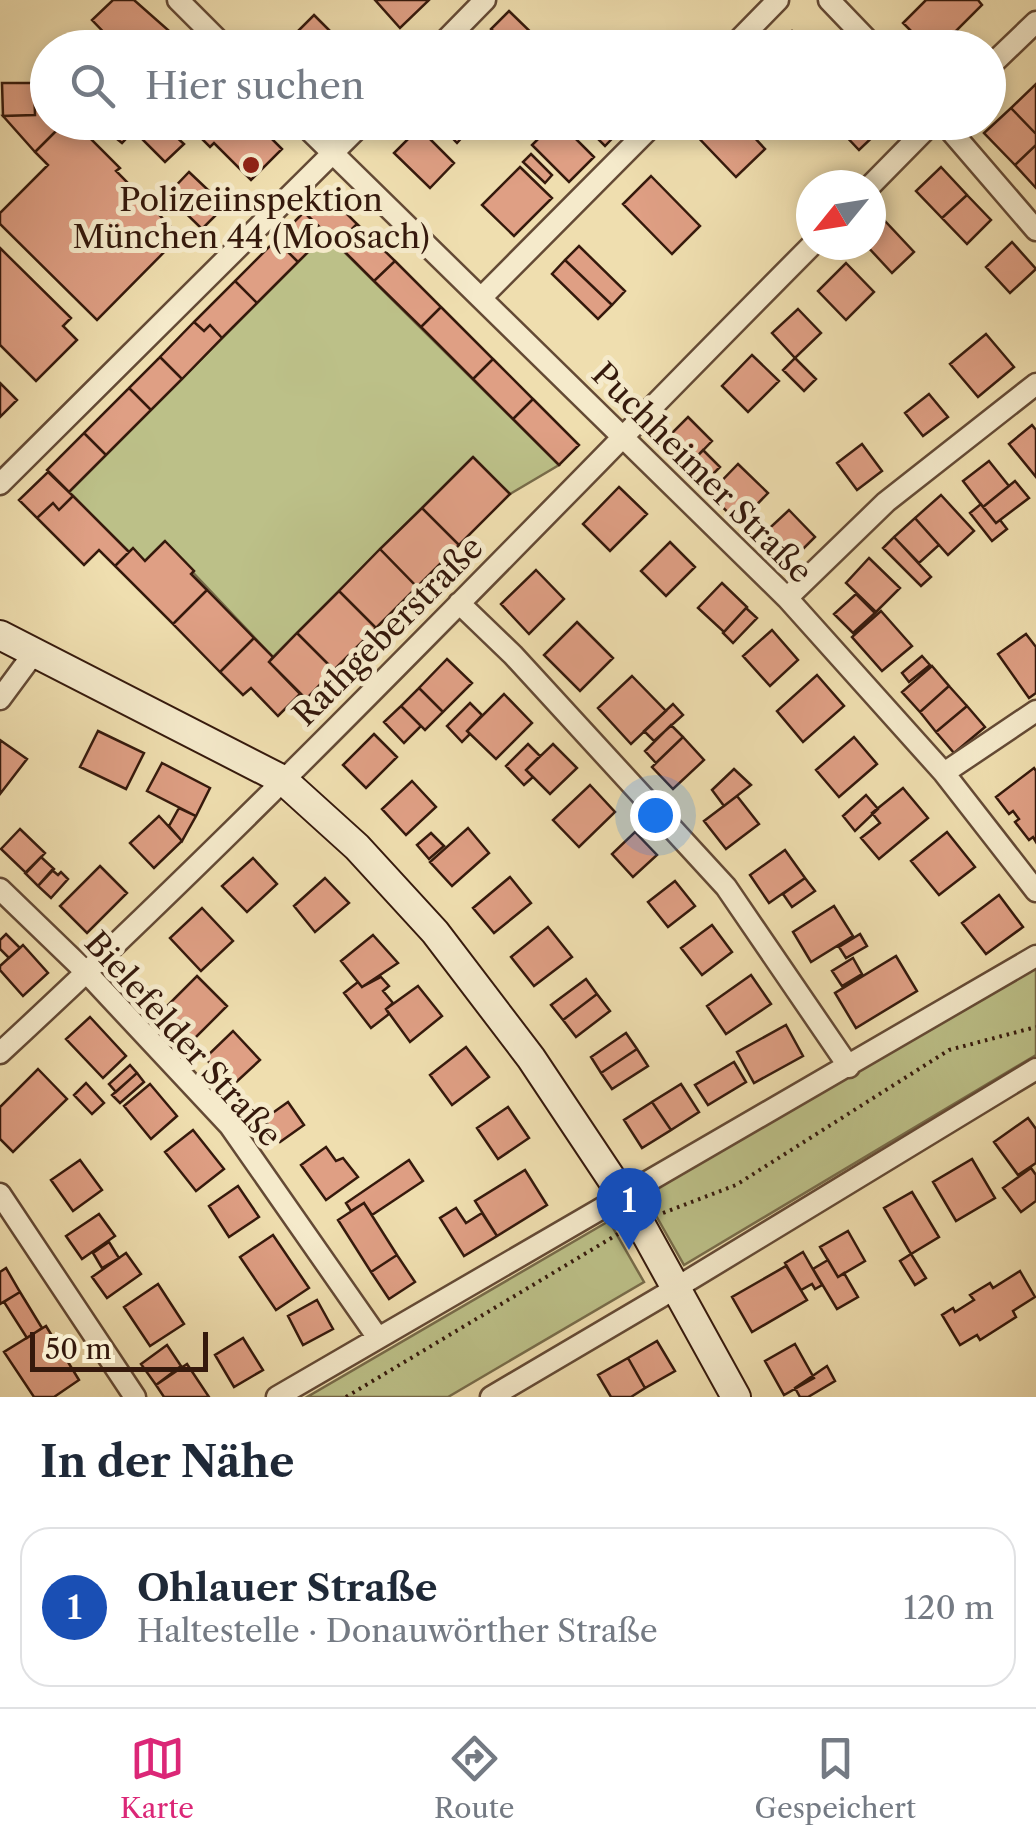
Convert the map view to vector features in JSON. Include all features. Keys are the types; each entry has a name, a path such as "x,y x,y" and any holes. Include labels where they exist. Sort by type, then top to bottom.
{"street":[{"path":"178,0 208,30"},
{"path":"456,30 486,0"},
{"path":"749,30 778,0"},
{"path":"828,0 857,30"},
{"path":"1006,51 1036,22"},
{"name":"Puchheimer Straße","path":"319,140 787,598 944,773 1036,890"},
{"path":"0,484 347,140"},
{"path":"482,297 638,140"},
{"path":"886,170 915,140"},
{"path":"958,140 1036,230"},
{"name":"Rathgeberstraße","path":"0,1053 283,780 797,260"},
{"path":"787,598 886,502 1036,384"},
{"path":"459,602 527,670 726,887 849,1066"},
{"path":"0,635 283,780 357,847 436,932 531,1058 623,1196 736,1397"},
{"path":"0,699 34,653"},
{"path":"944,773 1036,711"},
{"name":"Bielefelder Straße","path":"0,889 87,972 230,1126 378,1338"},
{"path":"277,1397 1036,956"},
{"path":"491,1397 1036,1069"},
{"path":"0,1194 135,1397"}],"path":[{"path":"665,1212 736,1185 949,1050 1036,1027"},
{"path":"346,1397 614,1237"}],"green space":[{"path":"326,234 559,465 510,494 472,458 273,657 164,542 145,561 133,549 129,552 69,492"},
{"path":"1036,966 1036,1055 684,1265 641,1189"},
{"path":"609,1221 644,1282 448,1397 307,1397"}],"building":[{"path":"113,0 134,0 168,30 102,30 92,20"},
{"path":"375,0 429,0 400,28"},
{"path":"926,0 978,0 982,5 957,30 910,30 903,23"},
{"path":"509,11 529,30 492,30"},
{"path":"314,15 329,30 299,30"},
{"path":"2,83 30,83 30,115 3,116"},
{"path":"1036,84 1036,134 1011,108"},
{"path":"1011,108 1036,134 1036,145 1015,165 991,140 1006,140 1006,113"},
{"path":"30,115 30,140 47,140 35,152 3,116"},
{"path":"47,140 92,140 120,168 116,171 180,236 97,320 0,224 0,213 48,165 35,152"},
{"path":"143,140 180,140 184,144 165,162"},
{"path":"203,140 273,140 282,149 251,180 214,143 210,147"},
{"path":"407,140 431,140 454,163 430,188 394,153"},
{"path":"537,140 577,140 594,157 569,182 532,145"},
{"path":"701,140 757,140 765,149 736,177"},
{"path":"850,140 869,140 859,150"},
{"path":"1036,145 1036,188 1015,165"},
{"path":"531,154 552,175 545,183 523,162"},
{"path":"520,167 552,198 514,236 482,205"},
{"path":"941,167 967,195 942,218 916,191"},
{"path":"189,172 225,206 202,229 167,195"},
{"path":"651,176 700,226 672,254 623,204"},
{"path":"325,192 357,224 337,244 304,212"},
{"path":"967,195 991,220 967,244 942,218"},
{"path":"304,212 326,234 298,262 276,240"},
{"path":"886,222 914,252 892,273 880,260 886,260"},
{"path":"357,224 395,261 374,281 337,244"},
{"path":"276,240 298,262 257,303 235,281"},
{"path":"1012,242 1036,269 1010,293 986,267"},
{"path":"579,246 625,291 612,305 565,260"},
{"path":"0,248 71,318 63,326 77,340 36,381 0,345"},
{"path":"565,260 612,305 598,319 552,274"},
{"path":"395,261 441,307 421,327 374,281"},
{"path":"846,263 874,292 846,320 818,291"},
{"path":"235,281 257,303 222,338 210,325 204,331 194,322"},
{"path":"441,307 493,359 473,379 421,327"},
{"path":"798,309 821,333 795,358 772,333"},
{"path":"194,322 204,331 210,325 222,338 182,379 160,357"},
{"path":"986,334 1014,367 978,397 950,364"},
{"path":"752,355 779,381 748,412 722,386"},
{"path":"160,357 182,379 151,410 129,388"},
{"path":"795,358 816,379 804,391 783,370"},
{"path":"493,359 533,399 513,419 473,379"},
{"path":"0,383 17,400 0,417"},
{"path":"129,388 151,410 106,455 84,433"},
{"path":"929,394 948,417 923,436 905,413"},
{"path":"533,399 579,445 559,465 513,419"},
{"path":"688,417 712,441 682,472 658,447"},
{"path":"1032,425 1036,430 1036,477 1009,444"},
{"path":"84,433 106,455 69,492 47,470"},
{"path":"862,444 882,471 857,490 837,463"},
{"path":"703,450 720,467 699,488 682,472"},
{"path":"473,457 510,494 459,545 422,508"},
{"path":"989,461 1009,486 983,507 963,481"},
{"path":"738,464 768,493 739,523 709,494"},
{"path":"48,472 73,496 59,510 53,503 37,518 19,500"},
{"path":"1015,481 1029,498 996,523 983,507"},
{"path":"619,487 647,514 610,551 583,524"},
{"path":"941,495 974,531 948,555 915,518"},
{"path":"73,496 129,552 115,566 99,550 84,565 37,518 53,503 59,510"},
{"path":"981,504 996,523 1000,520 1007,529 992,541 970,513"},
{"path":"422,508 459,545 417,587 380,549"},
{"path":"789,510 815,537 785,567 758,539"},
{"path":"915,518 939,545 919,563 894,537"},
{"path":"894,537 931,577 921,586 883,548"},
{"path":"165,541 207,590 173,624 115,566 133,548 145,561"},
{"path":"670,542 695,567 666,596 641,571"},
{"path":"380,549 417,587 376,628 339,591"},
{"path":"869,558 900,588 876,612 846,583"},
{"path":"536,570 564,599 529,634 501,604"},
{"path":"722,583 747,607 724,632 698,608"},
{"path":"207,590 254,638 220,672 173,624"},
{"path":"339,591 376,628 334,670 297,633"},
{"path":"856,594 875,613 853,633 834,614"},
{"path":"746,608 757,618 733,643 723,633"},
{"path":"881,611 912,646 882,671 852,637"},
{"path":"577,622 613,658 580,691 544,655"},
{"path":"772,630 798,660 770,686 743,656"},
{"path":"297,633 334,670 306,699 269,662"},
{"path":"1026,634 1036,647 1036,693 1029,698 998,654"},
{"path":"254,638 273,657 269,662 300,694 278,716 251,688 243,695 220,672"},
{"path":"922,656 930,665 909,682 902,673"},
{"path":"447,659 472,683 443,712 419,688"},
{"path":"932,666 949,686 920,712 902,692"},
{"path":"817,675 844,706 803,742 777,711"},
{"path":"632,676 666,711 631,744 598,708"},
{"path":"949,686 967,706 936,732 920,712"},
{"path":"419,688 443,712 425,730 401,706"},
{"path":"504,694 532,723 496,759 467,731"},
{"path":"470,703 482,715 462,742 447,726"},
{"path":"673,704 683,715 654,741 644,731"},
{"path":"401,706 421,726 404,743 384,722"},
{"path":"967,706 985,727 954,753 936,732"},
{"path":"671,725 683,737 656,763 645,751"},
{"path":"98,731 144,753 126,789 80,767"},
{"path":"374,734 397,757 366,788 343,765"},
{"path":"683,737 704,760 673,789 652,767"},
{"path":"854,737 877,764 839,797 816,770"},
{"path":"0,740 27,759 0,794"},
{"path":"528,744 540,756 526,770 533,777 524,785 506,766"},
{"path":"553,744 577,768 550,794 526,770"},
{"path":"162,763 210,788 196,816 147,791"},
{"path":"1034,768 1036,842 1033,837 1029,840 1015,822 1019,819 1013,811 1009,814 996,797"},
{"path":"734,769 751,785 724,806 712,790"},
{"path":"412,781 436,807 406,835 382,809"},
{"path":"590,785 615,812 579,847 553,820"},
{"path":"903,788 928,818 879,859 861,838 880,823 872,813"},
{"path":"866,795 878,809 855,831 843,816"},
{"path":"737,796 759,824 726,849 704,821"},
{"path":"179,808 196,816 182,841 169,826"},
{"path":"159,816 182,841 154,868 130,843"},
{"path":"468,828 489,853 452,886 430,862"},
{"path":"20,829 45,853 26,873 1,849"},
{"path":"635,832 657,855 633,877 612,854"},
{"path":"947,832 975,867 939,895 911,861"},
{"path":"431,833 444,846 429,859 417,845"},
{"path":"785,850 805,878 769,903 750,875"},
{"path":"41,857 54,869 38,886 25,873"},
{"path":"253,858 277,884 247,912 222,886"},
{"path":"100,866 127,893 87,933 60,906"},
{"path":"52,870 68,879 51,898 38,886"},
{"path":"510,877 531,903 494,933 473,908"},
{"path":"325,878 349,903 315,932 294,906"},
{"path":"805,878 815,891 792,907 783,894"},
{"path":"675,881 695,906 668,927 648,902"},
{"path":"999,895 1023,927 986,954 962,923"},
{"path":"834,906 853,936 811,962 793,932"},
{"path":"202,908 233,941 201,971 170,938"},
{"path":"712,925 732,952 702,975 681,948"},
{"path":"548,927 572,957 534,986 511,957"},
{"path":"6,934 20,948 9,958 0,949 0,940"},
{"path":"860,934 867,946 846,958 839,947"},
{"path":"373,935 398,963 362,987 341,961"},
{"path":"23,945 48,973 23,996 0,966"},
{"path":"896,956 917,991 856,1028 835,993"},
{"path":"853,958 862,974 842,986 832,971"},
{"path":"751,975 771,1004 726,1034 707,1006"},
{"path":"197,976 227,1006 191,1042 161,1012"},
{"path":"381,977 389,986 383,991 393,1003 386,1009 389,1014 371,1028 344,993 358,982 362,987"},
{"path":"586,979 597,994 563,1020 551,1005"},
{"path":"418,986 442,1016 410,1042 386,1009"},
{"path":"597,994 610,1011 576,1037 563,1020"},
{"path":"90,1017 126,1056 103,1078 66,1039"},
{"path":"786,1025 803,1056 754,1083 737,1052"},
{"path":"233,1031 260,1060 232,1086 205,1058"},
{"path":"626,1033 637,1049 601,1073 591,1057"},
{"path":"466,1047 489,1077 452,1105 430,1075"},
{"path":"637,1049 648,1066 612,1089 601,1073"},
{"path":"734,1062 746,1082 708,1105 695,1085"},
{"path":"130,1065 137,1073 116,1092 109,1084"},
{"path":"38,1069 67,1099 13,1152 0,1139 0,1107"},
{"path":"137,1073 144,1082 120,1103 112,1095"},
{"path":"86,1083 104,1103 92,1114 74,1095"},
{"path":"150,1084 177,1116 151,1139 124,1106"},
{"path":"681,1084 699,1112 671,1130 652,1102"},
{"path":"288,1102 304,1125 280,1142 264,1119"},
{"path":"652,1102 671,1130 642,1148 624,1120"},
{"path":"508,1107 529,1138 498,1159 477,1128"},
{"path":"1028,1118 1036,1129 1036,1163 1018,1175 994,1142"},
{"path":"193,1130 224,1169 196,1191 165,1152"},
{"path":"326,1147 336,1161 343,1158 358,1177 326,1200 301,1165"},
{"path":"972,1159 995,1198 956,1221 933,1182"},
{"path":"80,1160 102,1190 73,1211 51,1180"},
{"path":"409,1160 423,1181 372,1215 364,1203 351,1211 346,1203"},
{"path":"1031,1168 1036,1175 1036,1201 1021,1212 1003,1188"},
{"path":"525,1170 547,1205 497,1236 475,1201"},
{"path":"238,1186 259,1217 229,1237 209,1206"},
{"path":"912,1192 939,1237 911,1254 884,1208"},
{"path":"364,1203 397,1255 371,1272 338,1220"},
{"path":"456,1208 466,1223 482,1213 497,1236 464,1256 440,1218"},
{"path":"99,1214 115,1236 82,1259 66,1236"},
{"path":"848,1231 865,1261 838,1277 820,1247"},
{"path":"273,1235 309,1288 276,1310 240,1257"},
{"path":"109,1242 119,1258 102,1268 93,1253"},
{"path":"803,1252 822,1285 815,1289 812,1284 801,1290 785,1263"},
{"path":"126,1253 141,1274 107,1298 92,1277"},
{"path":"911,1254 926,1278 915,1285 900,1261"},
{"path":"397,1255 415,1282 389,1299 371,1272"},
{"path":"828,1260 838,1277 844,1273 858,1297 837,1309 813,1269"},
{"path":"786,1266 807,1300 752,1332 732,1297"},
{"path":"6,1268 20,1292 0,1304 0,1272"},
{"path":"1020,1271 1035,1297 1013,1311 1016,1317 980,1340 977,1335 960,1345 942,1315 974,1300 970,1295 990,1283 993,1288"},
{"path":"158,1284 184,1324 150,1346 124,1307"},
{"path":"20,1292 42,1328 27,1338 4,1302"},
{"path":"317,1300 333,1329 303,1345 288,1316"},
{"path":"46,1326 79,1380 54,1397 34,1397 4,1352"},
{"path":"243,1338 263,1370 234,1387 215,1355"},
{"path":"657,1341 675,1371 645,1388 628,1358"},
{"path":"795,1344 814,1378 784,1395 765,1361"},
{"path":"167,1345 181,1366 156,1385 141,1364"},
{"path":"628,1358 645,1388 631,1397 611,1397 598,1375"},
{"path":"187,1364 209,1397 164,1397 156,1385"},
{"path":"827,1366 835,1381 808,1397 800,1397 795,1388"}],"place":[{"name":"Polizeiinspektion München 44 (Moosach)","path":"251,165"},
{"name":"Ohlauer Straße","path":"629,1250"}]}
